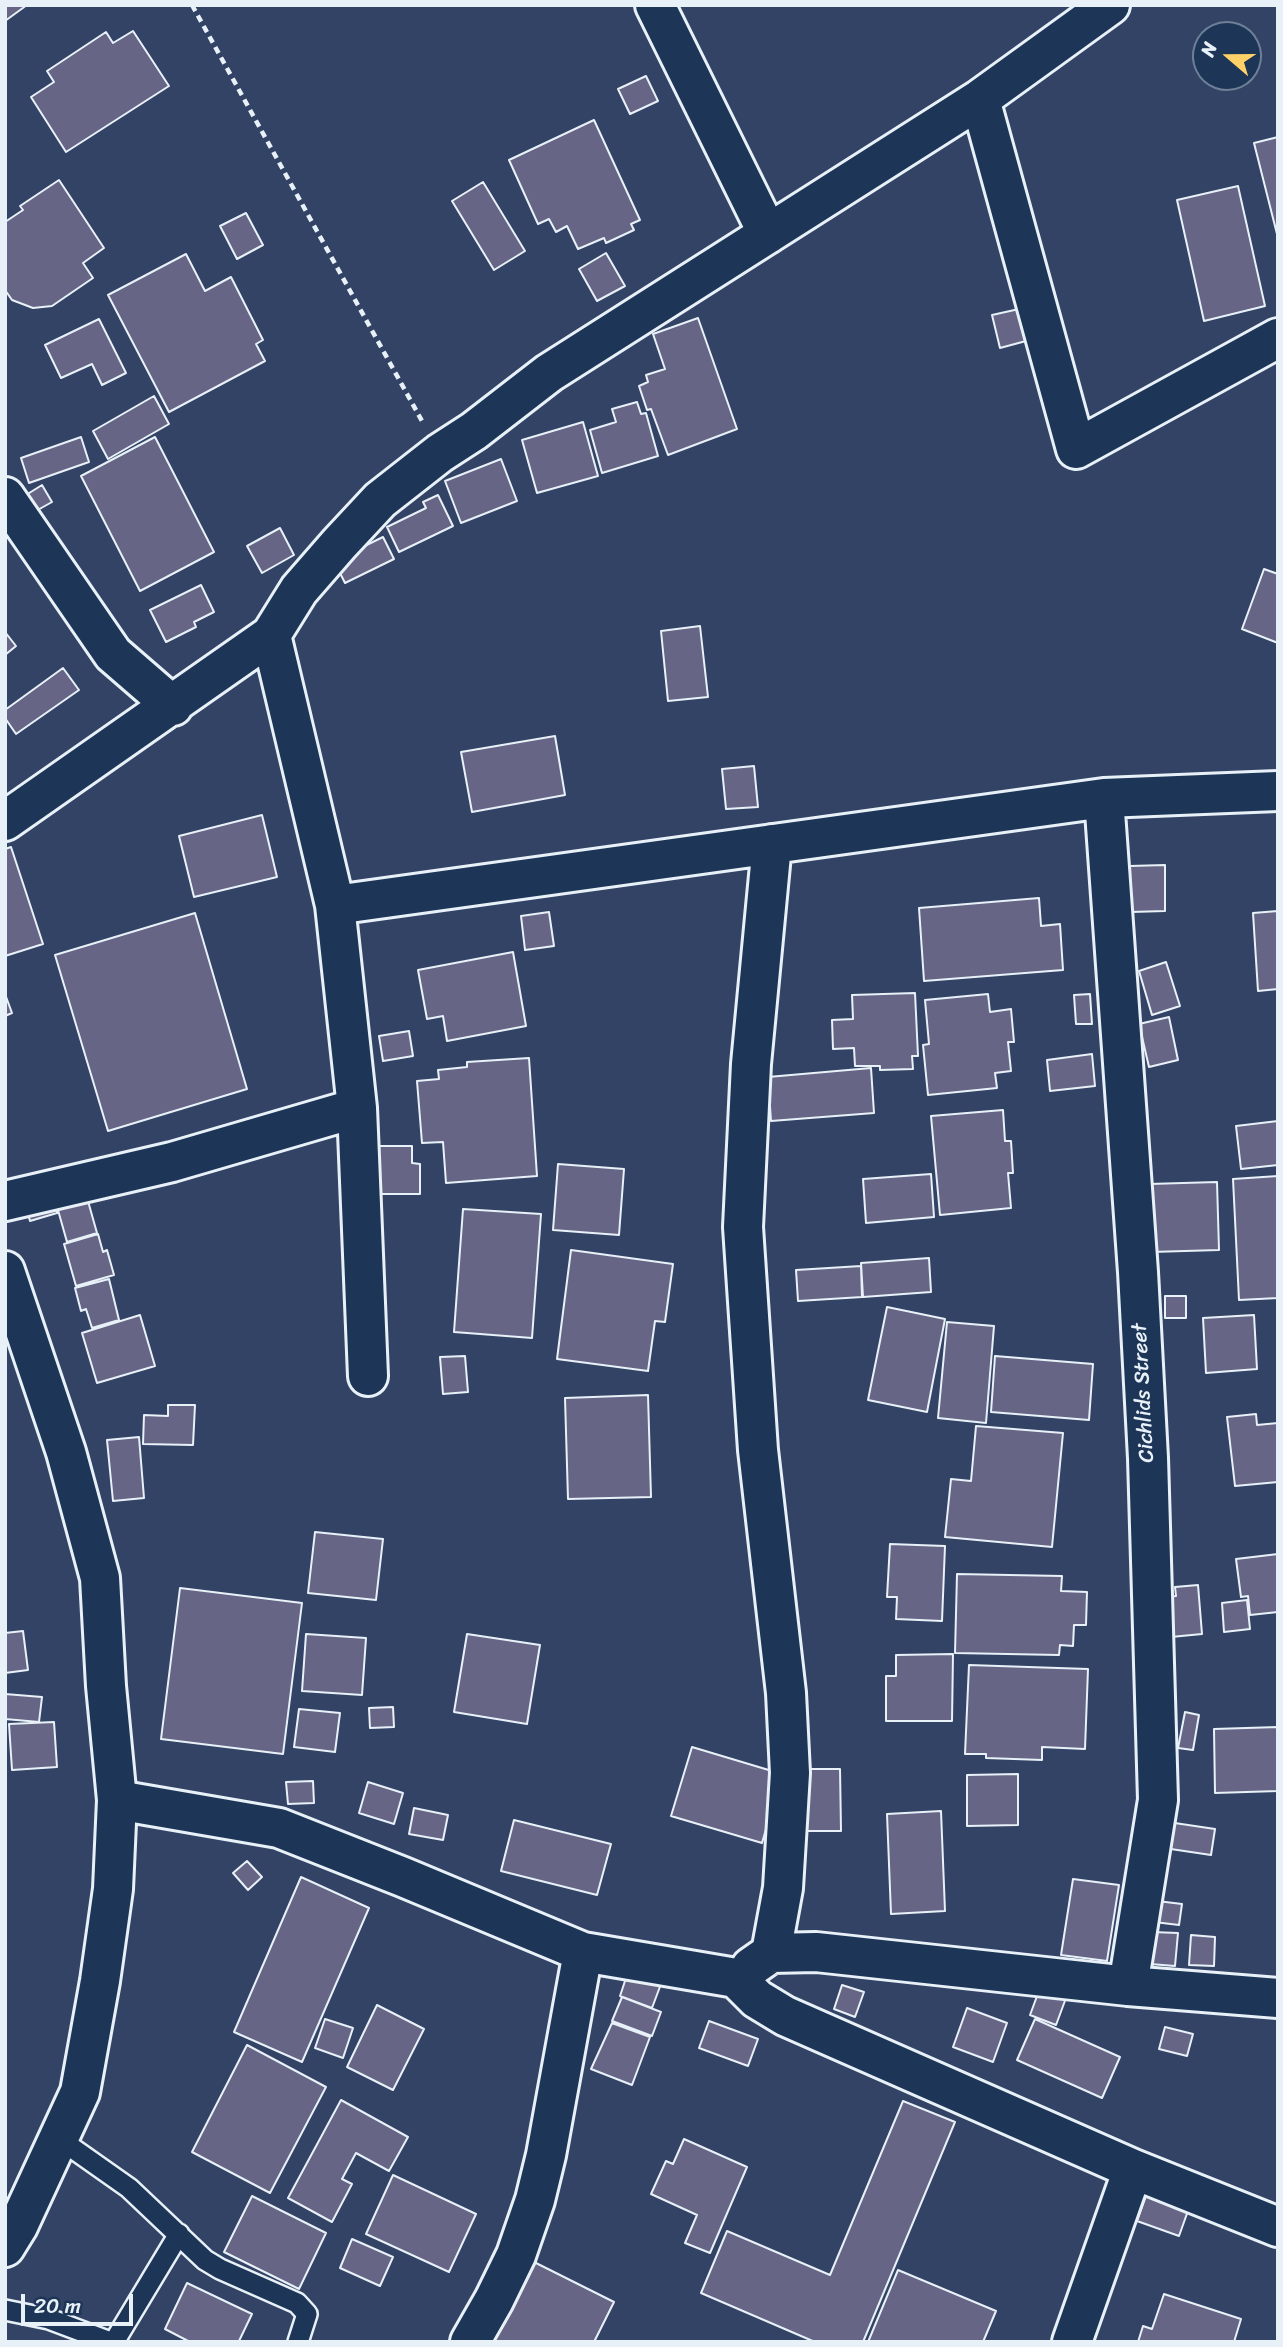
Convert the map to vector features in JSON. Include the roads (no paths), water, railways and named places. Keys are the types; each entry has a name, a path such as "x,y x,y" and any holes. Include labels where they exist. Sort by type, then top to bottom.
{"street":[{"path":"655,5 768,234"},
{"path":"5,821 271,635 299,590 347,535 380,500 440,453 474,431 549,373 979,99 1110,5"},
{"path":"979,99 1076,449 1278,338"},
{"path":"5,498 113,654 173,706"},
{"path":"271,635 335,905 357,1108 368,1376"},
{"path":"335,905 1104,798 1278,791"},
{"name":"Cichlids Street","path":"1104,798 1138,1272 1148,1458 1158,1800 1128,1986"},
{"path":"771,1953 783,1888 790,1773 786,1693 758,1450 743,1227 751,1064 772,844"},
{"path":"5,1201 159,1166 357,1108"},
{"path":"5,1270 66,1452 100,1578 106,1686 117,1800 113,1889 80,2092 18,2226 5,2247"},
{"path":"117,1800 279,1828 583,1952 736,1978 757,1998 785,2016 1133,2169 1278,2227"},
{"path":"470,2342 495,2300 516,2255 535,2200 546,2155 583,1952"},
{"path":"736,1978 771,1953 816,1952 1128,1986 1278,1998"},
{"path":"1072,2342 1133,2169"}],"lane":[{"path":"58,2138 129,2188 205,2260 297,2302 307,2314 298,2342"},
{"path":"5,2310 49,2319 112,2342 179,2234"}]}
